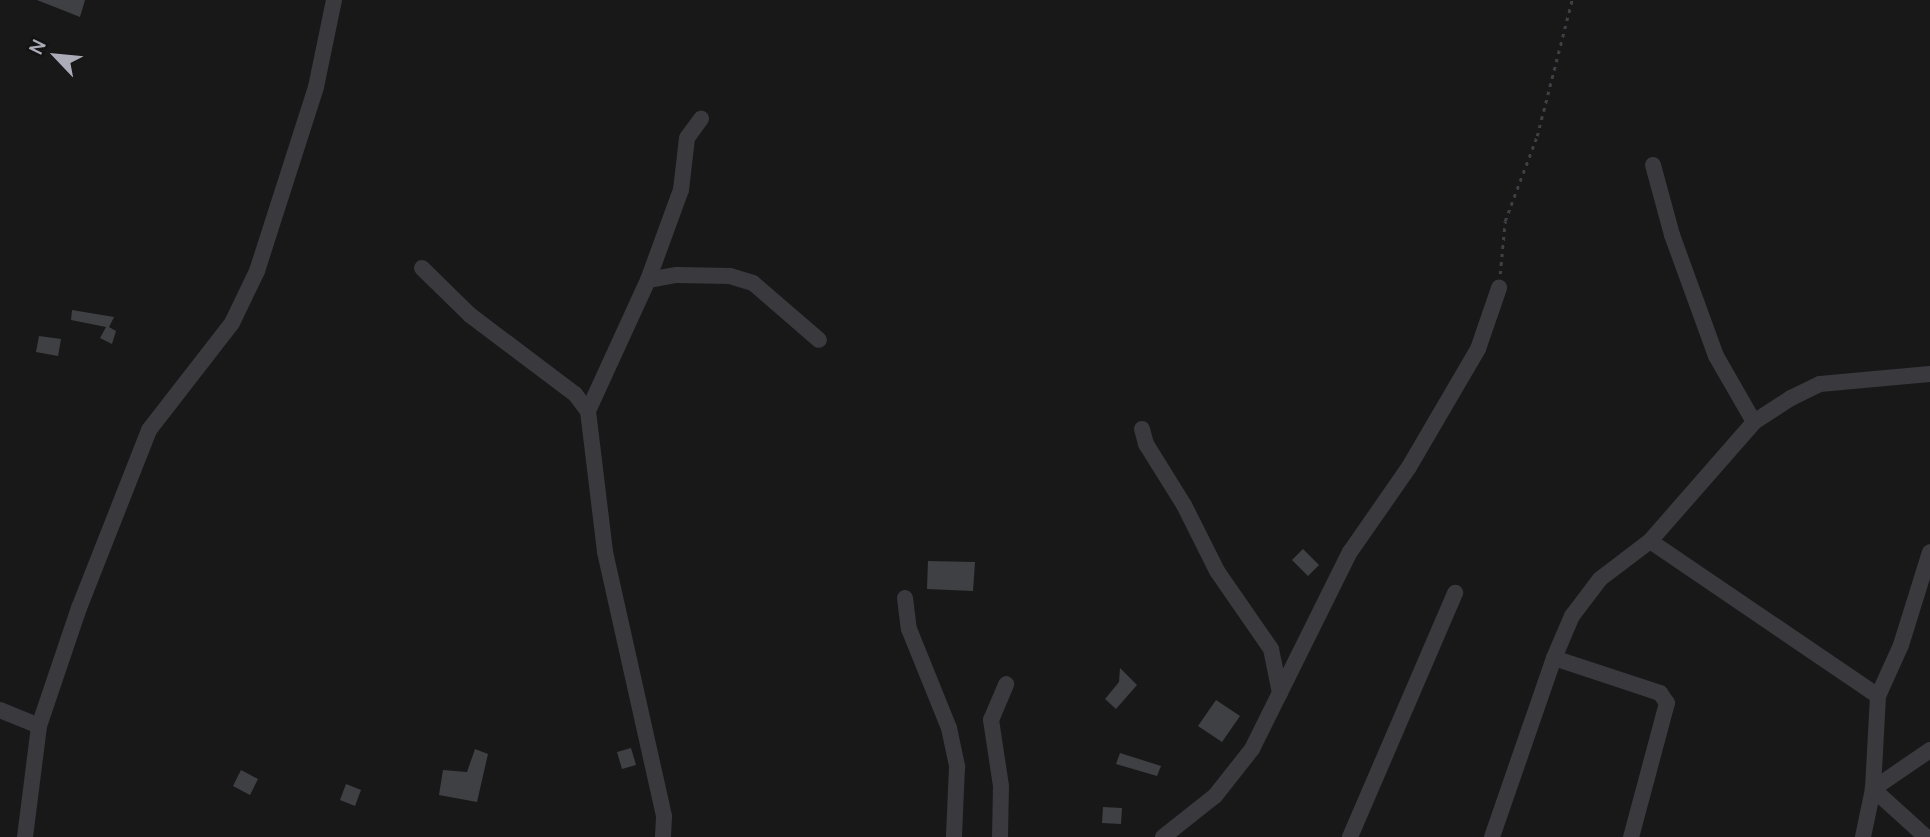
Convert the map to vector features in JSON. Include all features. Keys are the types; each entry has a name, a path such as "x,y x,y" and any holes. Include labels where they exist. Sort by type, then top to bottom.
{"street":[{"path":"25,837 39,726 79,608 149,430 232,323 257,271 316,87 334,0"},
{"path":"588,411 648,280 681,190 687,138 701,118"},
{"path":"1653,165 1672,235 1717,356 1754,422"},
{"path":"422,268 470,315 575,394 588,411 605,552 664,817 663,837"},
{"path":"648,280 677,275 730,276 753,284 819,340"},
{"path":"1163,837 1215,796 1252,749 1350,552 1409,467 1473,358 1488,328 1499,288"},
{"path":"1492,837 1572,616 1600,579 1650,541 1754,422 1820,384 1930,374"},
{"path":"1142,429 1146,444 1184,505 1216,570 1271,649 1280,693"},
{"path":"1650,541 1878,696"},
{"path":"1863,837 1873,789 1878,696 1901,645 1929,557"},
{"path":"1350,837 1455,593"},
{"path":"905,597 909,629 949,729 957,766 954,837"},
{"path":"1555,658 1660,693 1667,703 1631,837"},
{"path":"1000,837 1000,786 991,720 1006,684"},
{"path":"0,710 39,726"},
{"path":"1873,789 1930,750"},
{"path":"1873,789 1926,837"}],"path":[{"path":"1499,288 1505,222 1537,136 1572,0"}],"building":[{"path":"37,0 85,0 80,17"},
{"path":"72,310 114,317 109,327 116,331 112,344 100,338 106,327 71,320"},
{"path":"39,336 61,339 58,356 36,352"},
{"path":"1303,549 1319,565 1308,576 1292,560"},
{"path":"928,561 975,562 973,591 927,589"},
{"path":"1120,668 1137,685 1116,709 1105,699 1119,682"},
{"path":"1216,700 1240,716 1222,742 1198,726"},
{"path":"631,748 636,765 622,769 617,752"},
{"path":"475,749 488,754 477,802 439,795 443,770 467,772"},
{"path":"1120,753 1161,766 1157,776 1116,764"},
{"path":"241,770 258,779 250,795 233,786"},
{"path":"346,784 361,790 355,806 340,800"},
{"path":"1103,807 1122,808 1121,824 1102,823"}]}
